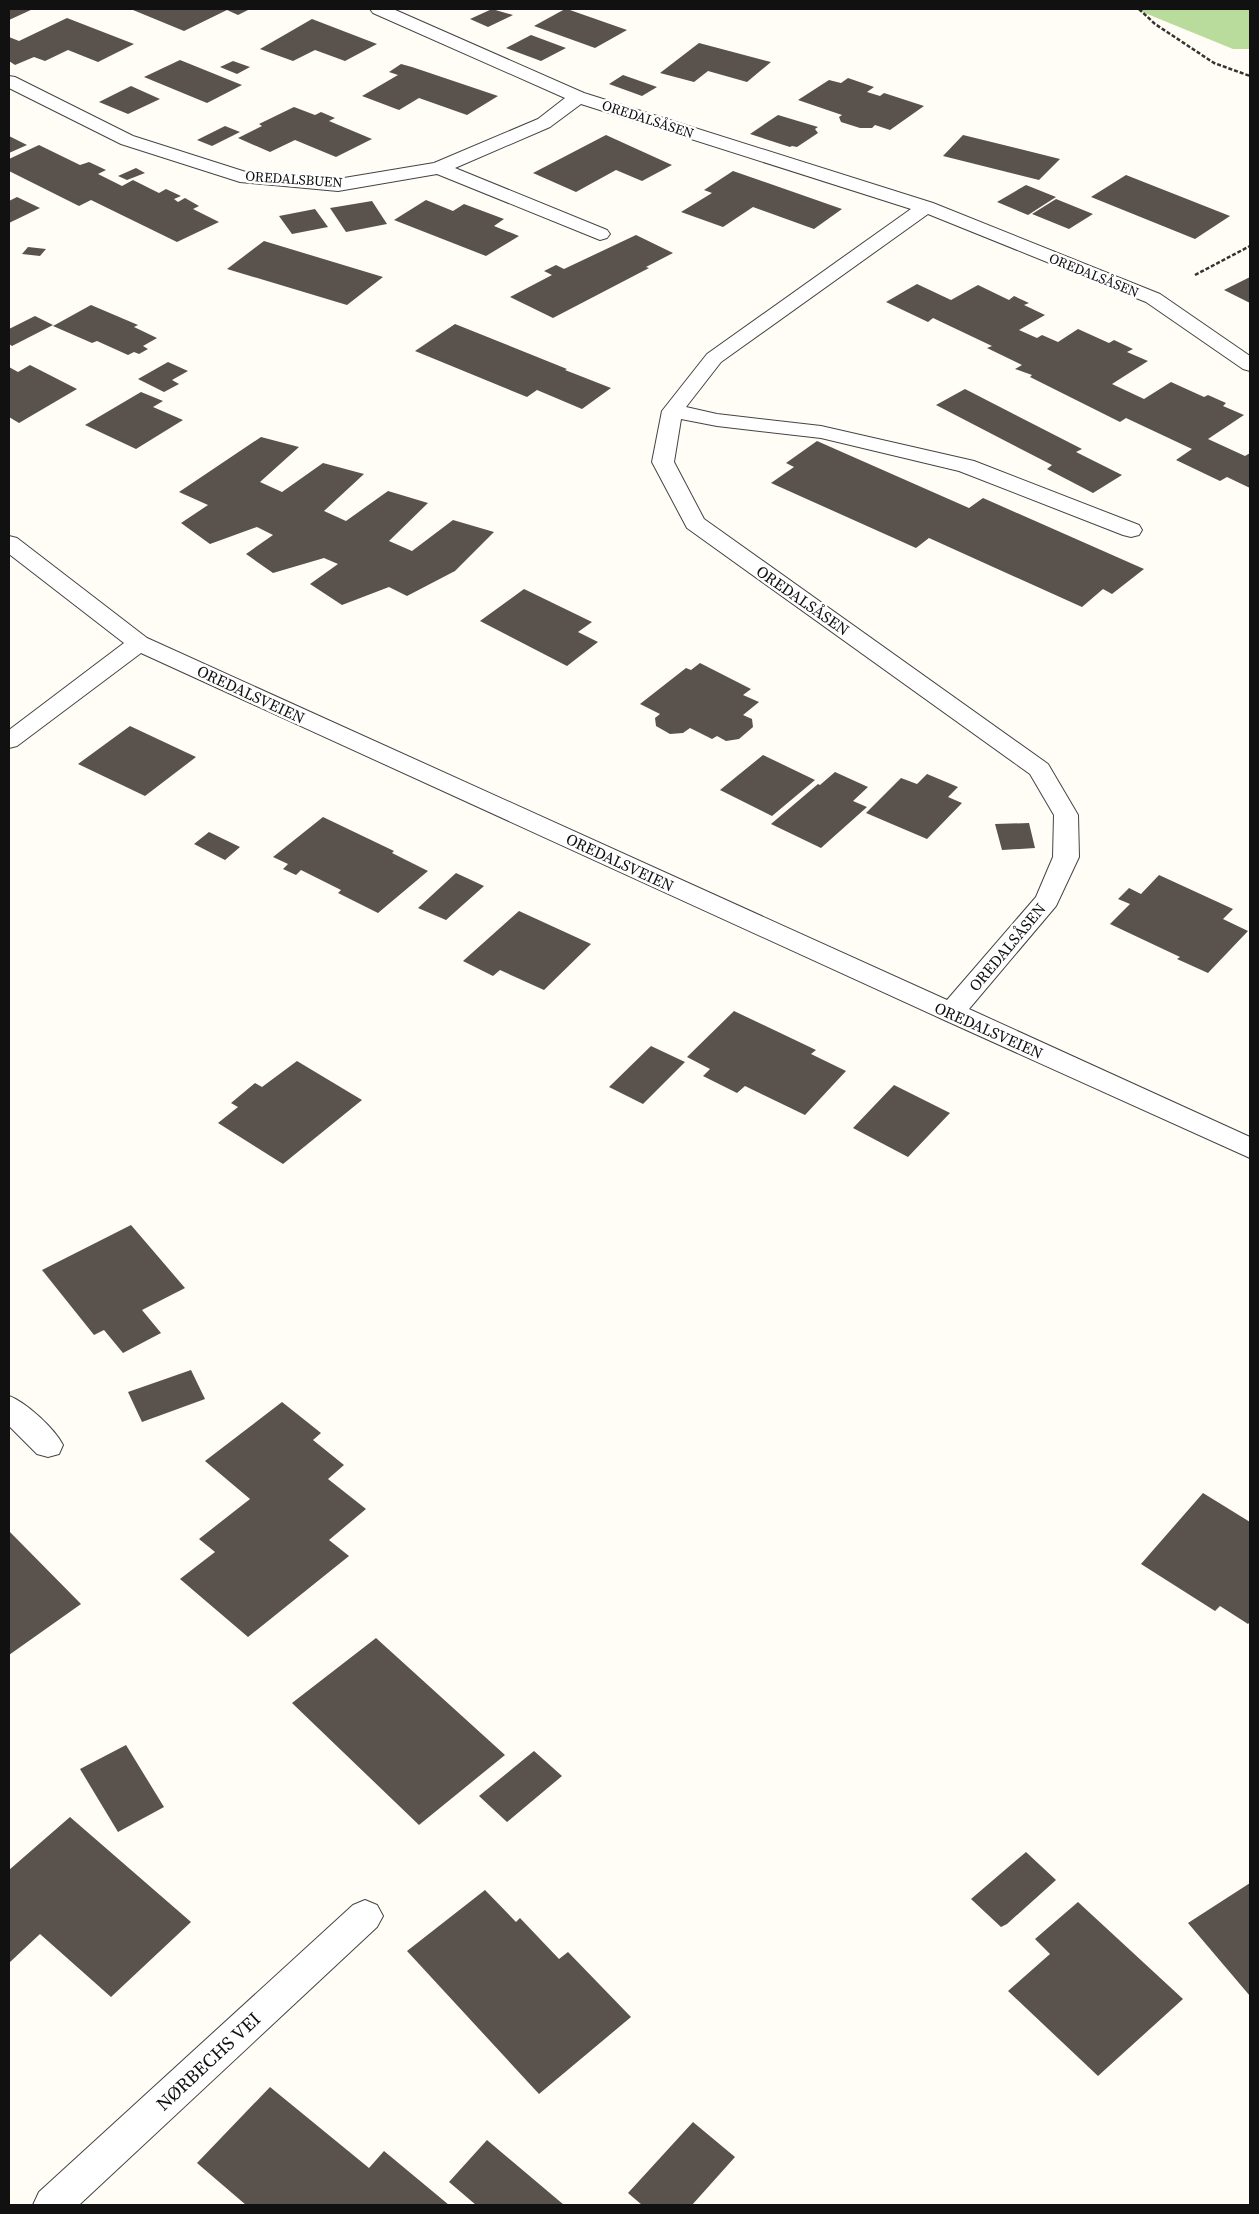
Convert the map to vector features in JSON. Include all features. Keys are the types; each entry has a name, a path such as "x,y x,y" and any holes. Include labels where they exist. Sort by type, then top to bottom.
{"street":[{"name":"OREDALSÅSEN","path":"379,9 578,97 926,207 1152,298 1250,365"},
{"name":"OREDALSBUEN","path":"9,81 127,140 247,178 338,185 439,168 544,123 578,97"},
{"path":"439,168 600,234"},
{"name":"OREDALSÅSEN","path":"926,207 714,358 672,411 663,462 695,523 1039,769 1066,815 1066,856 1047,900 951,1013"},
{"path":"672,411 717,420 822,432 966,466 1131,530"},
{"name":"OREDALSVEIEN","path":"9,543 139,642 1250,1148"},
{"path":"9,741 139,642"},
{"path":"9,1408 48,1445"},
{"name":"NØRBECHS VEI","path":"52,2205 365,1916"}],"path":[{"path":"1139,9 1155,24 1214,63 1250,76"},
{"path":"1152,298 1250,246"}],"green space":[{"path":"1135,9 1250,9 1250,49 1233,49"}],"building":[{"path":"9,9 33,9 9,20"},
{"path":"250,9 238,15 227,10 184,31 133,10"},
{"path":"492,9 513,15 488,27 470,19"},
{"path":"565,9 627,30 595,48 534,26"},
{"path":"67,18 134,44 98,62 68,50 45,61 34,57 15,65 9,61 9,37 19,41"},
{"path":"312,19 377,44 345,61 315,50 293,61 260,49"},
{"path":"531,35 566,48 541,61 506,48"},
{"path":"699,43 771,62 747,82 708,71 694,82 660,73"},
{"path":"180,60 242,85 207,103 144,77"},
{"path":"233,61 250,67 237,74 220,67"},
{"path":"401,64 498,96 467,115 419,98 399,110 362,96 398,75 389,72"},
{"path":"623,75 657,87 642,96 609,84"},
{"path":"848,78 874,87 867,92 880,96 884,93 924,106 890,130 875,125 872,128 860,128 841,122 839,117 842,115 798,100 829,80 841,83"},
{"path":"131,86 160,99 128,114 99,102"},
{"path":"294,107 315,115 321,112 335,118 329,121 372,139 336,157 295,140 270,152 238,138 262,126 259,124"},
{"path":"778,115 818,127 815,129 818,133 797,147 790,147 750,134"},
{"path":"225,126 240,132 212,146 197,140"},
{"path":"606,135 672,165 642,181 616,170 576,192 533,173"},
{"path":"963,135 1060,159 1039,180 943,156"},
{"path":"9,136 27,145 9,153"},
{"path":"39,145 80,165 89,162 106,170 98,174 122,186 133,180 159,193 166,189 181,196 174,199 178,202 185,198 199,206 193,209 219,222 177,242 91,200 79,206 9,171 9,159"},
{"path":"136,168 145,173 127,180 118,176"},
{"path":"733,171 842,209 814,229 753,207 723,227 681,212 712,193 704,190"},
{"path":"1126,175 1230,216 1195,239 1091,197"},
{"path":"1026,185 1056,197 1028,215 997,202"},
{"path":"17,197 40,208 9,223 9,201"},
{"path":"1056,199 1093,214 1069,229 1032,214"},
{"path":"426,200 453,211 464,204 504,219 494,226 519,236 486,256 394,220"},
{"path":"372,201 387,224 346,232 330,208"},
{"path":"315,209 328,227 292,234 279,216"},
{"path":"636,235 673,253 646,267 649,268 553,318 510,297 552,275 544,271 556,265 564,269"},
{"path":"264,241 383,277 347,305 227,269"},
{"path":"28,247 46,249 40,256 22,254"},
{"path":"1250,277 1250,303 1224,290"},
{"path":"917,284 951,300 978,285 1009,300 1014,296 1029,303 1024,305 1045,315 1019,330 1037,338 1042,335 1058,342 1078,329 1109,343 1114,340 1133,349 1127,352 1148,361 1112,384 1144,399 1171,382 1204,397 1208,395 1226,403 1223,406 1244,415 1208,439 1245,456 1250,453 1250,488 1227,477 1220,481 1176,460 1192,449 1126,418 1120,422 1030,377 1032,375 1015,369 1022,365 987,348 992,346 933,318 928,322 886,302"},
{"path":"91,305 138,325 134,327 157,338 143,346 148,349 139,354 134,352 128,355 97,341 92,343 53,326"},
{"path":"35,316 53,325 12,346 9,344 9,329"},
{"path":"455,324 611,388 582,409 537,390 527,397 415,351"},
{"path":"168,362 188,371 172,380 179,384 164,392 138,379"},
{"path":"30,365 77,389 19,423 9,417 9,367 18,372"},
{"path":"965,389 1082,449 1076,452 1122,475 1093,493 1047,469 1052,465 936,405"},
{"path":"141,392 163,401 153,407 183,420 136,449 85,425"},
{"path":"261,437 299,447 260,482 282,492 323,463 364,474 324,511 346,521 388,491 428,503 389,541 412,551 453,520 494,532 455,571 407,596 389,587 342,605 310,584 338,564 324,558 273,573 246,554 273,535 257,527 210,544 181,523 208,505 179,492"},
{"path":"817,441 969,508 983,498 1144,569 1112,594 1103,589 1082,607 929,538 916,548 771,483 794,467 786,463"},
{"path":"524,589 592,622 578,632 598,642 567,666 480,621"},
{"path":"700,663 751,689 743,695 759,702 743,715 752,719 753,727 739,739 726,741 717,736 712,739 690,728 683,733 670,734 656,726 655,718 660,714 640,704 686,668 691,670"},
{"path":"130,726 196,757 145,796 78,764"},
{"path":"763,755 815,780 772,816 720,790"},
{"path":"835,772 868,787 853,801 867,807 821,848 771,824 818,784 820,785"},
{"path":"927,774 958,787 948,797 962,803 927,839 866,813 901,778 917,784"},
{"path":"323,817 394,851 392,853 428,871 378,913 338,893 341,890 301,870 296,875 283,869 288,864 273,857"},
{"path":"1029,823 1035,848 1002,850 995,824"},
{"path":"209,832 240,847 225,860 194,844"},
{"path":"456,873 484,886 446,920 418,908"},
{"path":"1159,875 1233,909 1223,919 1248,931 1208,973 1177,959 1180,957 1110,924 1130,904 1118,899 1129,888 1141,894"},
{"path":"519,911 591,944 544,990 500,970 493,976 463,961"},
{"path":"734,1011 816,1050 811,1054 846,1071 805,1115 745,1086 737,1093 703,1076 710,1069 687,1057"},
{"path":"651,1046 685,1062 643,1104 609,1087"},
{"path":"297,1061 362,1100 283,1164 218,1123 238,1107 231,1103 255,1083 262,1087"},
{"path":"894,1085 950,1113 908,1157 853,1128"},
{"path":"131,1225 185,1288 142,1310 161,1333 123,1353 104,1330 94,1335 42,1270"},
{"path":"191,1370 205,1399 142,1422 128,1392"},
{"path":"282,1402 321,1433 313,1440 344,1465 328,1479 366,1509 329,1540 349,1556 248,1637 180,1579 215,1552 199,1539 250,1499 205,1461"},
{"path":"1203,1493 1250,1522 1250,1622 1248,1624 1220,1606 1215,1611 1141,1564"},
{"path":"9,1531 81,1604 9,1655"},
{"path":"376,1638 505,1755 419,1825 292,1703"},
{"path":"126,1745 164,1807 118,1832 80,1769"},
{"path":"534,1751 562,1776 507,1822 479,1796"},
{"path":"70,1817 191,1922 111,1997 40,1934 9,1963 9,1870"},
{"path":"1026,1852 1056,1880 1007,1924 1001,1927 971,1899"},
{"path":"1250,1883 1250,1996 1188,1923"},
{"path":"485,1890 516,1922 520,1918 559,1959 568,1952 631,2017 539,2094 407,1951"},
{"path":"1078,1902 1183,1999 1098,2076 1008,1991 1050,1954 1035,1939"},
{"path":"270,2087 369,2168 384,2151 449,2205 246,2205 197,2163"},
{"path":"693,2122 735,2157 692,2205 642,2205 628,2193"},
{"path":"487,2140 564,2205 476,2205 449,2182"}]}
